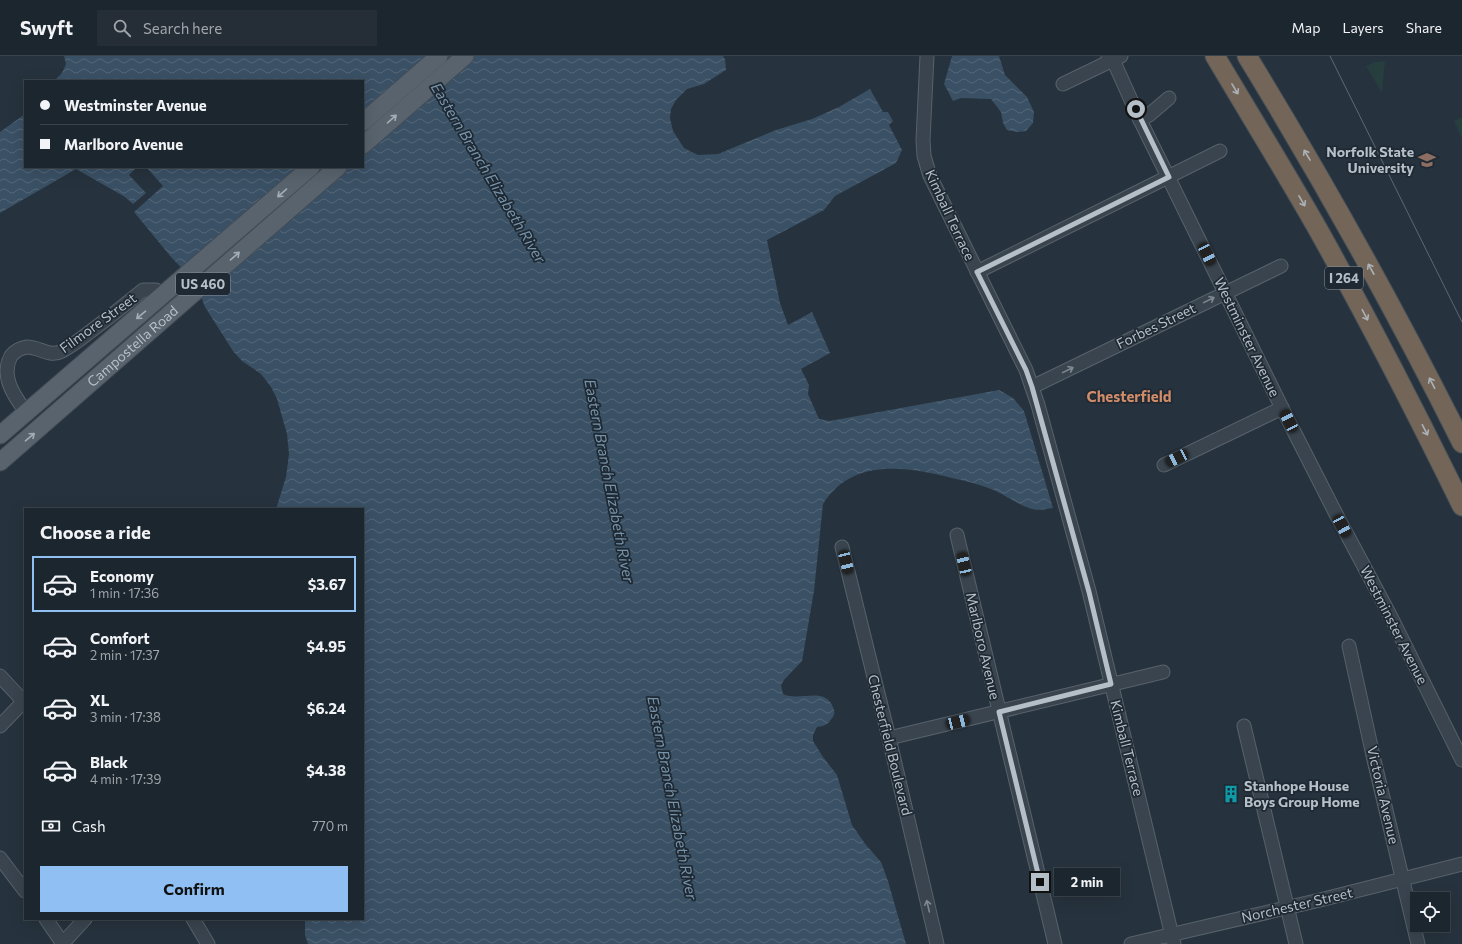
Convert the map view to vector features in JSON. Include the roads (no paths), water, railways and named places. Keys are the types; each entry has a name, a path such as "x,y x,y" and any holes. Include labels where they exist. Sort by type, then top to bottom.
{"highway":[{"name":"I 264","path":"1215,56 1335,260 1410,401 1462,506"},
{"name":"I 264","path":"1247,56 1324,184 1416,353 1462,443"}],"main road":[{"path":"364,121 439,56"},
{"path":"364,144 466,56"},
{"name":"Campostella Road","path":"0,435 310,168"},
{"name":"Campostella Road","path":"0,462 337,168"}],"street":[{"name":"Kimball Terrace","path":"927,56 923,140 924,156 938,196 1026,370 1032,387 1089,592 1173,939"},
{"path":"1063,84 1114,58"},
{"name":"Westminster Avenue","path":"1114,58 1140,120 1282,408 1390,615 1462,760"},
{"path":"1140,120 1149,115 1169,98"},
{"path":"977,272 1220,151"},
{"name":"Forbes Street","path":"1032,387 1281,266"},
{"name":"Filmore Street","path":"26,412 11,392 4,375 5,366 14,352 21,348 27,347 49,354 56,354 72,345 143,290 156,290"},
{"path":"1164,465 1282,408"},
{"name":"Marlboro Avenue","path":"956,535 1055,944"},
{"name":"Chesterfield Boulevard","path":"842,547 889,738 937,944"},
{"name":"Victoria Avenue","path":"1349,646 1418,944"},
{"path":"889,738 1163,672"},
{"path":"0,676 24,702 0,726"},
{"path":"1244,726 1296,944"},
{"path":"0,858 24,890"},
{"name":"Norchester Street","path":"1131,944 1173,939 1287,907 1462,864"},
{"path":"47,920 63,944 84,920"},
{"path":"194,920 208,944"}],"water":[{"name":"Eastern Branch Elizabeth River","path":"64,56 723,56 725,59 726,70 704,84 687,89 676,100 671,109 670,118 673,131 684,148 698,155 718,154 776,130 812,119 839,107 870,89 883,112 888,112 893,121 889,125 902,150 896,163 835,196 824,210 767,240 780,303 788,325 812,312 830,353 801,369 809,385 808,394 819,419 830,421 999,390 1013,398 1024,411 1053,508 1040,510 1032,509 996,491 974,483 910,470 894,469 862,473 848,480 834,490 823,504 814,591 802,661 781,685 783,694 789,696 824,697 833,707 833,717 824,726 817,727 813,735 813,741 837,775 852,825 866,845 881,862 906,944 308,944 305,935 305,920 364,920 364,508 276,508 286,477 289,454 287,434 277,399 271,387 261,374 242,361 233,351 205,307 196,283 171,257 134,212 163,186 147,168 364,168 364,80 55,80 62,73 66,64"},
{"path":"952,56 999,56 1005,75 1027,97 1034,112 1033,123 1026,131 1017,132 1007,130 1003,123 1001,112 991,99 961,98 953,101 944,84"},
{"path":"24,115 24,168 136,168 129,175 146,193 133,204 125,197 76,169 0,213 0,132"}],"tram line":[{"path":"1330,56 1462,322"}],"place":[{"name":"Norfolk State University","path":"1427,160"},
{"name":"Stanhope House Boys Group Home","path":"1231,794"}],"district":[{"name":"Chesterfield","path":"1129,397"}]}
